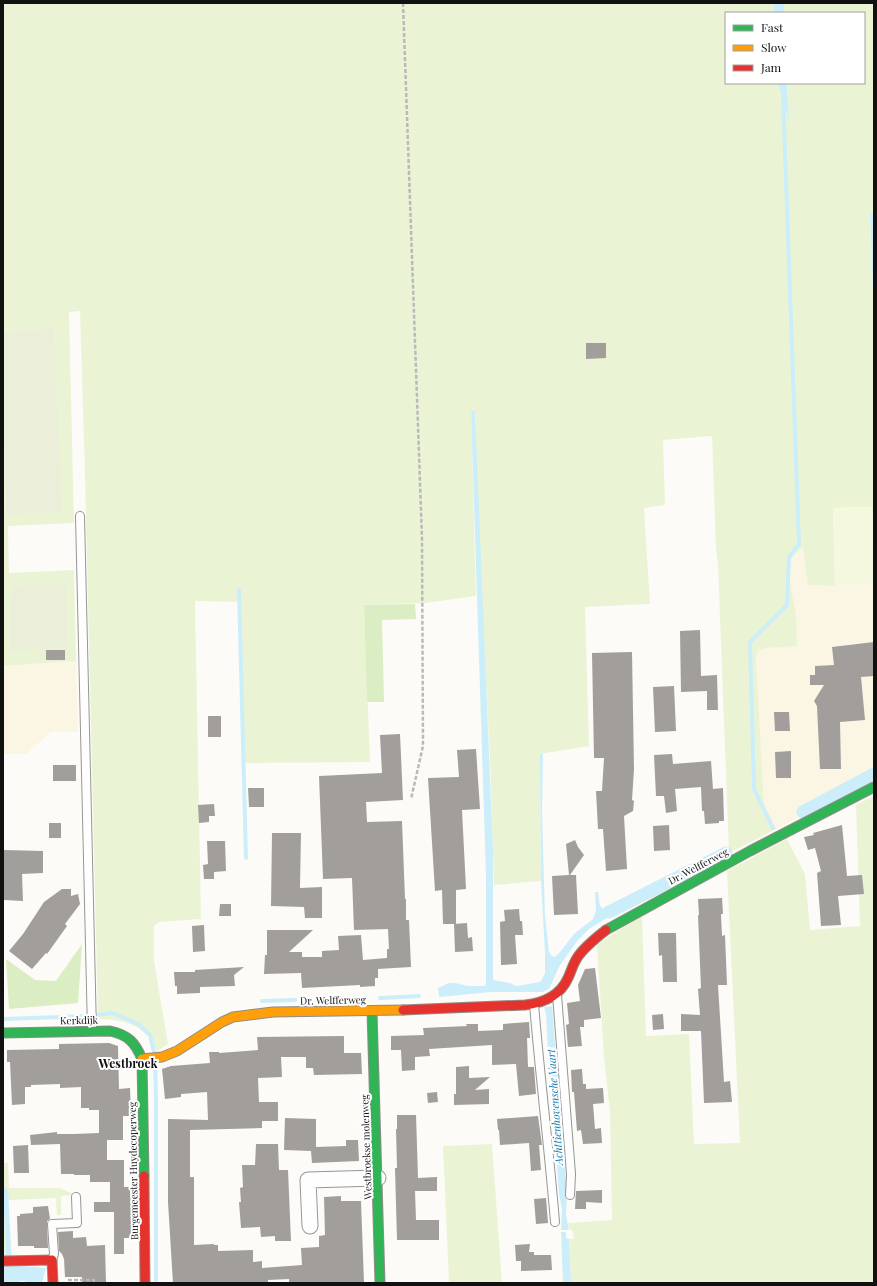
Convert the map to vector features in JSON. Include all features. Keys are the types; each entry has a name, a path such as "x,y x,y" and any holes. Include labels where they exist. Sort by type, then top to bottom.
{"street":[{"name":"Dr. Welfferweg","path":"145,1059 158,1057 177,1051 222,1022 234,1017 273,1012 372,1011 525,1005 550,998 565,984 572,967 590,942 608,928 874,786"},
{"name":"Westbroekse molenweg","path":"372,1011 380,1283"},
{"name":"Kerkdijk","path":"3,1033 110,1030 124,1034 133,1042 145,1059"},
{"name":"Burgemeester Huydecoperweg","path":"145,1059 145,1283"},
{"path":"310,1226 308,1180 378,1178"},
{"path":"7,1261 52,1260 52,1282"}],"lane":[{"path":"80,516 92,1031"},
{"path":"557,993 571,1174 570,1195"},
{"path":"535,1003 539,1066 551,1168 555,1222"},
{"path":"52,1260 54,1254 52,1224 77,1223 76,1197"}],"path":[{"path":"403,3 422,539 423,746 411,799"},
{"path":"52,1282 94,1280 94,1283"}],"shaded area":[{"path":"801,548 803,548 809,585 835,586 874,584 874,779 776,829 766,811 764,804 756,657 759,650 766,648 788,572 789,561"},
{"path":"76,661 78,732 51,732 26,754 3,754 3,666"}],"green space":[{"path":"3,3 774,3 774,12 725,12 725,84 778,84 789,119 787,84 865,84 865,12 784,12 784,3 874,3 874,213 870,213 874,320 874,569 872,507 833,508 835,586 808,585 803,548 801,548 789,561 788,572 796,616 797,646 766,648 759,650 756,657 764,804 766,811 776,829 729,853 712,436 663,440 665,505 644,508 650,604 585,607 589,746 540,754 541,881 494,885 490,759 480,569 475,411 471,411 476,596 425,603 364,605 370,762 243,763 239,602 195,601 201,919 159,922 154,926 154,961 168,1044 157,1051 148,1036 136,1027 124,1022 98,1019 80,311 69,312 74,523 8,526 9,573 74,570 76,661 3,666 3,407 6,515 54,329 3,332"},
{"path":"54,328 62,511 6,515 3,407 3,332"},
{"path":"872,507 874,584 835,586 833,508"},
{"path":"66,583 67,647 9,651 11,586"},
{"path":"415,604 416,619 382,620 384,702 367,702 364,605"},
{"path":"874,796 874,1283 571,1283 569,1239 574,1238 573,1232 569,1228 568,1223 612,1220 610,1112 604,1058 597,944 642,916 646,1036 689,1034 694,1144 740,1143 727,871 787,839 805,874 810,930 860,926 856,805"},
{"path":"82,944 78,1003 9,1009 6,959 35,980 56,981"},
{"path":"492,1144 502,1283 449,1283 443,1146"},
{"path":"3,1163 8,1163 9,1188 60,1188 75,1195 61,1196 61,1215 57,1215 56,1198 8,1200 7,1190 3,1186"},
{"path":"3,1194 4,1196 6,1256 3,1256"}],"water":[{"path":"774,3 784,3 784,12 774,12"},
{"path":"778,84 787,84 789,121"},
{"path":"870,213 874,213 874,320"},
{"path":"471,411 475,411 493,851 493,980 510,983 516,986 540,982 545,973 541,881 540,754 543,754 542,810 545,916 549,952 555,957 574,934 593,919 596,911 595,892 598,892 600,906 605,910 624,900 625,907 589,929 578,940 560,965 549,989 542,992 491,992 439,997 438,988 449,983 468,986 485,986 486,983 486,875"},
{"name":"Achttienhovensche Vaart","path":"552,1006 567,1194 566,1215 569,1230 561,1230 562,1209 559,1194 554,1123 551,1104 546,1014 544,1007"},
{"path":"3,1186 8,1191 12,1265 46,1268 42,1283 28,1283 20,1281 17,1283 3,1283 3,1269 6,1256"},
{"path":"561,1232 566,1232 566,1238 569,1239 571,1283 563,1283"}],"building":[{"path":"586,343 606,343 606,358 586,359"},
{"path":"700,630 701,676 717,675 718,710 707,710 707,691 681,692 680,631"},
{"path":"874,642 874,676 861,677 865,720 840,722 841,769 820,769 817,706 814,701 824,685 810,685 810,675 815,675 815,666 834,665 832,647"},
{"path":"46,650 65,650 65,660 46,660"},
{"path":"632,652 634,769 632,800 634,801 633,811 624,816 627,869 606,871 603,829 598,829 596,791 602,791 604,758 594,758 592,653"},
{"path":"674,686 676,731 655,732 653,687"},
{"path":"774,712 789,712 790,731 775,731"},
{"path":"208,716 221,716 221,737 208,737"},
{"path":"400,734 403,800 366,802 367,822 402,821 406,920 409,920 411,967 378,969 378,978 375,978 375,986 360,987 360,985 302,988 301,973 264,974 265,955 267,955 267,930 313,930 289,952 302,952 302,957 322,957 322,951 339,950 338,936 361,935 363,960 387,958 387,949 389,949 388,929 354,930 352,878 323,879 319,776 382,773 380,735"},
{"path":"476,749 480,809 462,810 466,889 456,890 456,924 443,924 442,890 435,891 428,778 459,777 457,750"},
{"path":"791,751 791,778 776,778 775,752"},
{"path":"672,754 673,764 711,761 713,789 723,788 724,821 705,824 704,811 702,811 701,787 675,789 677,811 666,813 664,796 656,796 654,755"},
{"path":"53,765 76,765 76,781 53,781"},
{"path":"248,788 264,788 264,807 249,807"},
{"path":"214,804 215,816 209,816 209,822 199,823 198,805"},
{"path":"49,823 61,823 61,838 49,838"},
{"path":"669,825 670,850 654,851 653,826"},
{"path":"842,825 847,876 862,875 864,894 838,896 841,925 821,926 817,873 821,871 815,848 808,850 804,837"},
{"path":"272,833 301,833 300,888 322,887 322,918 305,918 304,907 271,906"},
{"path":"575,840 584,855 570,875 576,875 578,914 554,915 552,876 569,875 566,844"},
{"path":"207,841 225,841 226,871 214,872 214,879 204,879 203,865 208,864"},
{"path":"4,850 43,851 43,873 22,874 23,901 4,900"},
{"path":"62,889 71,889 71,896 78,894 80,904 65,924 67,926 47,954 46,953 32,969 9,951 23,934 44,902"},
{"path":"722,898 722,936 725,935 727,985 718,985 724,1082 730,1081 732,1102 704,1103 701,1031 681,1031 681,1014 700,1015 698,989 701,988 698,899"},
{"path":"220,904 231,904 231,916 219,916"},
{"path":"519,909 523,935 515,935 517,964 501,965 500,922 505,921 504,910"},
{"path":"467,923 468,938 472,937 473,951 455,952 454,924"},
{"path":"204,925 205,951 193,952 192,926"},
{"path":"658,933 676,933 677,982 663,982 662,955 659,956"},
{"path":"244,967 234,975 235,986 200,987 200,993 177,994 174,972 195,972 195,970"},
{"path":"595,968 601,1018 584,1020 584,1027 580,1027 582,1046 568,1047 566,1025 569,1024 567,1003 580,1001 578,985 585,969"},
{"path":"663,1014 664,1029 653,1030 652,1015"},
{"path":"529,1022 530,1038 527,1038 528,1067 534,1067 536,1094 519,1096 516,1064 492,1065 492,1045 429,1049 430,1056 415,1057 415,1070 402,1071 401,1050 391,1050 391,1036 424,1035 423,1028 478,1024 478,1031 503,1030 503,1024"},
{"path":"344,1036 344,1053 361,1053 362,1074 314,1075 313,1068 306,1068 306,1057 281,1057 282,1077 258,1078 259,1102 278,1102 278,1121 262,1121 262,1128 190,1130 190,1177 194,1177 194,1245 218,1245 218,1251 253,1250 253,1262 262,1261 262,1268 302,1265 301,1248 319,1247 319,1236 325,1235 324,1197 341,1196 341,1201 361,1201 364,1283 289,1283 289,1279 268,1280 268,1283 173,1283 168,1202 168,1119 208,1120 207,1092 181,1094 181,1097 165,1099 162,1069 171,1066 210,1063 209,1052 219,1053 258,1050 257,1037"},
{"path":"109,1043 118,1046 119,1089 130,1088 131,1116 123,1116 123,1140 107,1140 107,1160 124,1160 124,1187 130,1187 132,1238 124,1238 124,1254 114,1254 114,1212 94,1212 94,1202 110,1202 110,1182 90,1182 90,1175 61,1174 60,1144 31,1145 30,1135 57,1132 57,1134 99,1133 99,1110 81,1108 81,1087 60,1088 60,1084 31,1085 31,1087 25,1087 25,1104 12,1105 10,1062 7,1062 7,1050 59,1049 59,1044"},
{"path":"469,1066 469,1078 490,1077 475,1090 489,1089 489,1104 454,1105 454,1094 456,1094 456,1067"},
{"path":"582,1069 583,1084 586,1084 586,1089 603,1088 604,1103 593,1104 595,1129 601,1128 602,1143 583,1144 581,1130 577,1131 571,1070"},
{"path":"437,1092 438,1102 428,1103 427,1093"},
{"path":"397,1115 416,1115 418,1178 437,1177 437,1191 415,1191 416,1220 439,1220 439,1240 397,1240 395,1168 397,1168"},
{"path":"538,1116 542,1145 539,1145 541,1170 531,1171 529,1143 500,1145 497,1119"},
{"path":"285,1118 316,1119 316,1147 346,1146 346,1140 358,1140 359,1161 312,1163 311,1151 284,1150"},
{"path":"256,1144 278,1144 279,1170 288,1170 291,1241 275,1241 275,1236 261,1237 260,1227 241,1228 239,1202 241,1202 240,1188 243,1187 242,1165 255,1165"},
{"path":"28,1145 29,1173 14,1173 13,1146"},
{"path":"602,1190 602,1203 586,1202 586,1209 575,1209 576,1191"},
{"path":"546,1198 548,1223 536,1224 534,1199"},
{"path":"48,1206 50,1219 47,1221 48,1248 18,1246 17,1216 20,1216 20,1214 33,1213 33,1207"},
{"path":"73,1231 73,1238 86,1237 87,1246 105,1245 106,1283 82,1283 82,1277 65,1277 64,1259 59,1251 58,1232"},
{"path":"530,1244 529,1252 534,1252 534,1255 551,1255 552,1270 521,1271 521,1261 516,1261 515,1245"}],"waterway":[{"path":"773,828 754,789 750,642 787,605 789,557 799,544 783,96"},
{"path":"239,590 246,858"},
{"path":"803,812 874,774"},
{"path":"609,912 726,853"},
{"path":"380,998 419,996"},
{"path":"262,1001 295,1000"},
{"path":"3,1019 89,1016 112,1013 138,1024 150,1035 154,1052"},
{"path":"155,1063 156,1283"}],"traffic: fast":[{"path":"606,930 750,851 874,787"},
{"path":"372,1011 380,1283"},
{"path":"3,1033 110,1031 126,1037 134,1044 142,1059 144,1176"}],"traffic: slow":[{"path":"142,1059 162,1057 177,1051 222,1022 233,1017 273,1012 403,1010"}],"traffic: jam":[{"path":"403,1010 525,1005 550,998 565,984 574,963 583,950 606,930"},
{"path":"144,1176 145,1283"},
{"path":"3,1261 52,1260 53,1283"}],"district":[{"name":"Westbroek","path":"128,1064"}]}
